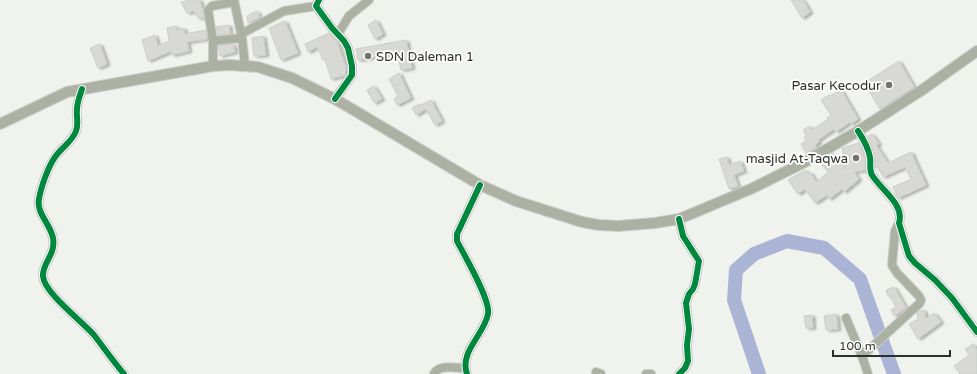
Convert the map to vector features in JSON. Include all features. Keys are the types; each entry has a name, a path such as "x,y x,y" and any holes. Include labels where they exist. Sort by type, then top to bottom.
{"main road":[{"path":"0,124 58,96 82,89 213,66 245,65 258,67 292,78 335,99 480,185 516,201 598,226 637,225 679,219 753,188 803,164 916,94 977,51"}],"street":[{"path":"338,34 349,16 369,0"},
{"path":"213,66 213,41 208,10 212,6 234,1 242,36 245,65"},
{"path":"213,41 242,36 284,11 317,3 332,28 344,41 348,48 353,71 352,75 335,99"},
{"path":"82,89 77,109 76,131 51,164 38,200 38,206 53,237 52,253 43,270 43,276 47,286 57,299 83,323 124,374"},
{"path":"858,131 867,145 872,175 896,206 900,220 899,223 909,256 952,298 977,332"},
{"path":"434,374 436,370 440,368 466,371 466,359 489,314 487,303 477,278 457,241 457,234 480,185"},
{"path":"679,219 683,236 699,261 695,284 686,303 689,329 687,345 688,361 685,368 679,374"},
{"path":"862,356 920,303 921,300 897,273 892,265 895,231 899,223"},
{"path":"846,318 868,374"},
{"path":"646,374 651,374"}],"building":[{"path":"200,0 204,18 198,18 194,11 187,13 181,2"},
{"path":"791,0 803,0 810,12 802,18"},
{"path":"257,11 260,17 248,23 247,16"},
{"path":"376,20 383,34 375,39 368,25"},
{"path":"285,21 298,53 281,60 269,28"},
{"path":"229,25 230,34 218,35 216,27"},
{"path":"176,26 177,30 184,28 185,34 206,30 207,39 187,42 189,51 172,55 171,51 148,61 142,40 155,35 158,46 169,41 167,28"},
{"path":"329,33 337,42 346,67 345,75 331,79 325,59 323,60 317,47 308,52 305,44"},
{"path":"263,36 266,55 254,56 252,38"},
{"name":"SDN Daleman 1","path":"406,40 412,68 401,70 397,53 358,60 356,49"},
{"path":"100,44 107,64 98,68 90,48"},
{"path":"233,44 235,52 220,56 218,46"},
{"name":"Pasar Kecodur","path":"899,61 914,87 880,109 864,83"},
{"path":"399,73 411,98 397,105 394,99 398,96 389,79"},
{"path":"374,86 382,99 374,103 367,90"},
{"path":"841,90 858,119 851,124 850,122 836,132 834,129 818,140 819,142 815,145 817,147 806,153 801,144 806,141 804,137 806,136 803,130 810,126 812,130 828,119 827,118 831,115 821,100"},
{"path":"431,100 442,121 435,125 426,109 416,115 412,108"},
{"path":"872,134 879,144 876,145 888,163 911,152 926,185 898,198 893,187 911,179 905,167 883,177 878,167 876,168 874,152 868,136"},
{"path":"859,143 865,158 865,170 854,172 859,179 844,192 842,189 829,199 827,195 815,203 805,189 798,194 788,180 805,170 808,174 810,172 816,182 828,172 819,161 833,153 846,170 842,148"},
{"path":"727,157 729,165 740,161 744,171 734,175 738,186 729,189 719,159"},
{"path":"894,287 906,308 894,316 891,310 896,307 890,296 888,296 886,290"},
{"path":"924,310 926,319 934,313 941,322 918,339 909,324 918,319 917,313"},
{"path":"836,314 838,329 826,330 824,316"},
{"path":"812,315 813,328 806,328 804,316"},
{"path":"973,344 977,350 977,374 960,374 954,366 969,355 965,349"}],"waterway":[{"path":"759,374 734,300 736,270 754,254 787,241 824,248 860,279 894,374"}],"cycle path":[{"path":"319,0 316,6 332,28 344,41 348,48 352,66 352,75 335,99"},
{"path":"82,89 77,107 76,131 72,138 52,161 40,194 40,209 50,228 53,238 53,249 43,271 43,276 45,283 56,298 94,335 124,374"},
{"path":"858,131 868,150 872,175 891,197 898,209 900,216 899,223 909,256 952,298 977,332"},
{"path":"467,374 465,366 466,358 486,322 488,307 481,288 457,241 457,234 480,185"},
{"path":"679,219 683,236 699,261 695,284 686,303 689,329 687,345 688,361 685,368 679,374"}],"place":[{"name":"SDN Daleman 1","path":"368,56"},
{"name":"Pasar Kecodur","path":"889,85"},
{"name":"masjid At-Taqwa","path":"856,158"}]}
